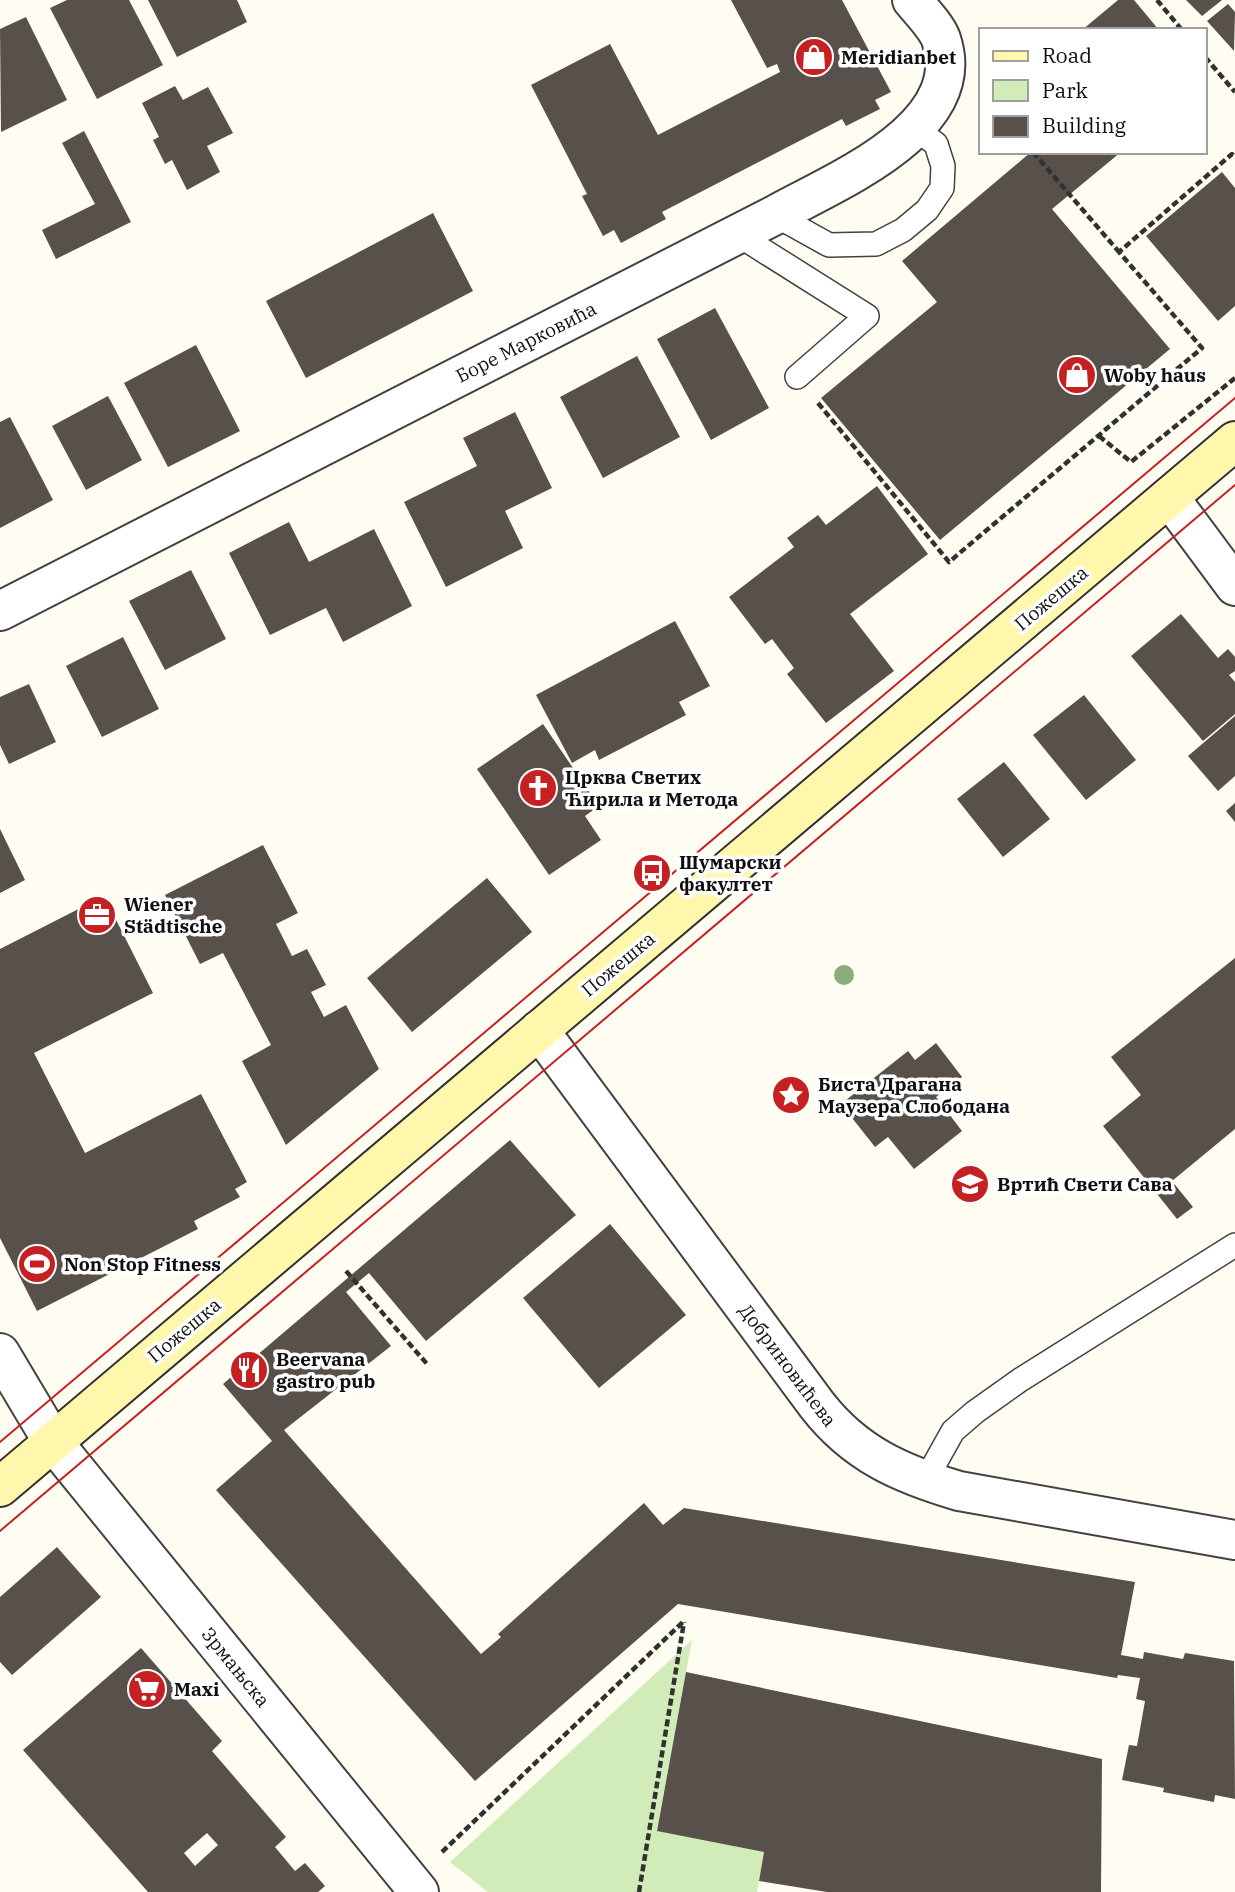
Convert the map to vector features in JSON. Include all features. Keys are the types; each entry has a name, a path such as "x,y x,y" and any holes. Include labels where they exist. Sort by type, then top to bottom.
{"main road":[{"name":"Пожешка","path":"0,1487 1235,441"}],"street":[{"name":"Боре Марковића","path":"0,611 775,215 893,149 916,129 933,104 945,67 940,37 912,0"},
{"path":"1169,497 1235,586"},
{"name":"Добриновићева","path":"539,1030 837,1431 879,1460 925,1481 1003,1502 1235,1539"},
{"name":"Зрмањска","path":"0,1353 53,1442 419,1892"}],"lane":[{"path":"775,215 829,245 876,244 903,230 926,209 942,188 943,166 936,144 916,129"},
{"path":"737,234 867,316 797,377"},
{"path":"925,1481 953,1431 975,1412 1235,1245"}],"path":[{"path":"1157,0 1180,28"},
{"path":"1207,59 1235,92"},
{"path":"797,377 949,562 1202,348 1035,154"},
{"path":"1119,252 1232,154 1235,158"},
{"path":"1099,436 1131,463 1235,378"},
{"path":"346,1271 427,1364"},
{"path":"436,1857 684,1621 639,1892"}],"green space":[{"path":"692,1640 657,1830 764,1852 757,1892 488,1892 450,1862"}],"building":[{"path":"67,0 129,0 163,65 97,99 50,8"},
{"path":"148,0 237,0 247,22 177,57"},
{"path":"731,0 842,0 891,92 875,100 880,109 846,126 842,119 662,212 666,219 621,243 614,230 603,236 582,196 587,194 531,85 610,44 658,135 780,72 777,64 767,68"},
{"path":"1118,0 1134,0 1157,28 1084,28"},
{"path":"1186,0 1222,0 1202,16"},
{"path":"1228,4 1235,12 1234,51 1207,21"},
{"path":"26,17 67,100 1,132 0,29"},
{"path":"175,86 183,100 208,87 233,133 207,146 220,172 187,190 172,160 165,164 153,140 159,137 142,103"},
{"path":"84,131 131,222 56,259 42,230 95,204 62,143"},
{"path":"1029,154 1119,154 1052,209 1170,349 940,540 821,398 937,302 902,261"},
{"path":"1222,172 1235,188 1235,306 1218,321 1146,236"},
{"path":"433,213 473,291 306,378 266,301"},
{"path":"715,308 769,408 711,440 657,339"},
{"path":"196,345 240,431 168,467 124,383"},
{"path":"637,356 680,437 603,478 560,397"},
{"path":"108,396 142,460 86,490 52,426"},
{"path":"515,412 552,488 505,511 523,548 446,587 404,502 477,466 463,438"},
{"path":"10,417 53,500 0,528 0,422"},
{"path":"877,486 928,554 850,614 894,671 826,723 787,674 794,668 772,639 765,644 729,597 794,547 787,538 818,515 826,525"},
{"path":"289,522 309,562 374,529 412,606 343,642 326,608 270,635 229,553"},
{"path":"191,570 226,639 165,670 129,601"},
{"path":"1181,614 1218,658 1228,649 1235,657 1235,671 1229,675 1235,682 1235,714 1203,741 1131,656"},
{"path":"675,621 710,686 679,702 686,715 599,760 595,750 572,763 536,695"},
{"path":"123,637 159,709 102,737 66,666"},
{"path":"29,684 56,742 9,764 0,745 0,697"},
{"path":"1084,695 1136,760 1086,800 1033,735"},
{"path":"1235,716 1235,776 1218,791 1188,756"},
{"name":"Црква Светих Ћирила и Метода","path":"543,724 599,806 585,816 601,840 549,875 477,769"},
{"path":"1004,762 1050,819 1003,857 957,799"},
{"path":"1235,803 1235,822 1226,811"},
{"path":"0,829 25,880 0,893"},
{"path":"263,845 298,913 276,924 292,956 307,949 326,985 311,992 324,1017 346,1005 379,1069 286,1145 242,1061 271,1045 223,953 200,964 165,895"},
{"path":"487,878 532,932 412,1032 367,978"},
{"path":"104,896 153,993 34,1053 85,1153 201,1094 247,1182 235,1189 240,1197 194,1221 198,1229 37,1311 0,1238 0,949"},
{"path":"1235,958 1235,1129 1172,1181 1193,1207 1177,1219 1103,1126 1141,1095 1111,1057"},
{"path":"936,1043 962,1077 936,1097 962,1131 914,1169 888,1137 875,1147 841,1104 908,1051 915,1060"},
{"path":"510,1140 576,1215 426,1341 369,1273 346,1292 391,1346 284,1430 481,1654 501,1637 498,1634 644,1503 663,1525 684,1508 1135,1582 1121,1655 1143,1659 1144,1652 1183,1659 1185,1653 1234,1661 1235,1799 1215,1795 1214,1802 1163,1792 1164,1788 1122,1780 1129,1745 1137,1746 1145,1701 1136,1699 1140,1678 1118,1675 1117,1678 678,1604 475,1781 216,1490 272,1441 223,1384"},
{"path":"610,1224 686,1315 599,1388 523,1298"},
{"path":"57,1547 101,1597 12,1675 0,1662 0,1597"},
{"path":"141,1648 222,1741 212,1751 286,1837 275,1847 295,1871 305,1863 325,1886 318,1892 148,1892 23,1750","holes":["207,1833 218,1845 195,1866 184,1853"]},
{"path":"686,1672 1102,1759 1101,1892 827,1892 759,1881 764,1852 657,1831"}],"tram line":[{"path":"0,1442 1235,398"},
{"path":"0,1531 1235,485"}],"place":[{"name":"Meridianbet","path":"814,57"},
{"name":"Woby haus","path":"1077,375"},
{"name":"Црква Светих Ћирила и Метода","path":"538,788"},
{"name":"Шумарски факултет","path":"652,873"},
{"name":"Wiener Städtische","path":"97,915"},
{"name":"Биста Драгана Маузера Слободана","path":"791,1095"},
{"name":"Вртић Свети Сава","path":"970,1184"},
{"name":"Non Stop Fitness","path":"37,1264"},
{"name":"Beervana gastro pub","path":"249,1370"},
{"name":"Maxi","path":"147,1689"}]}
